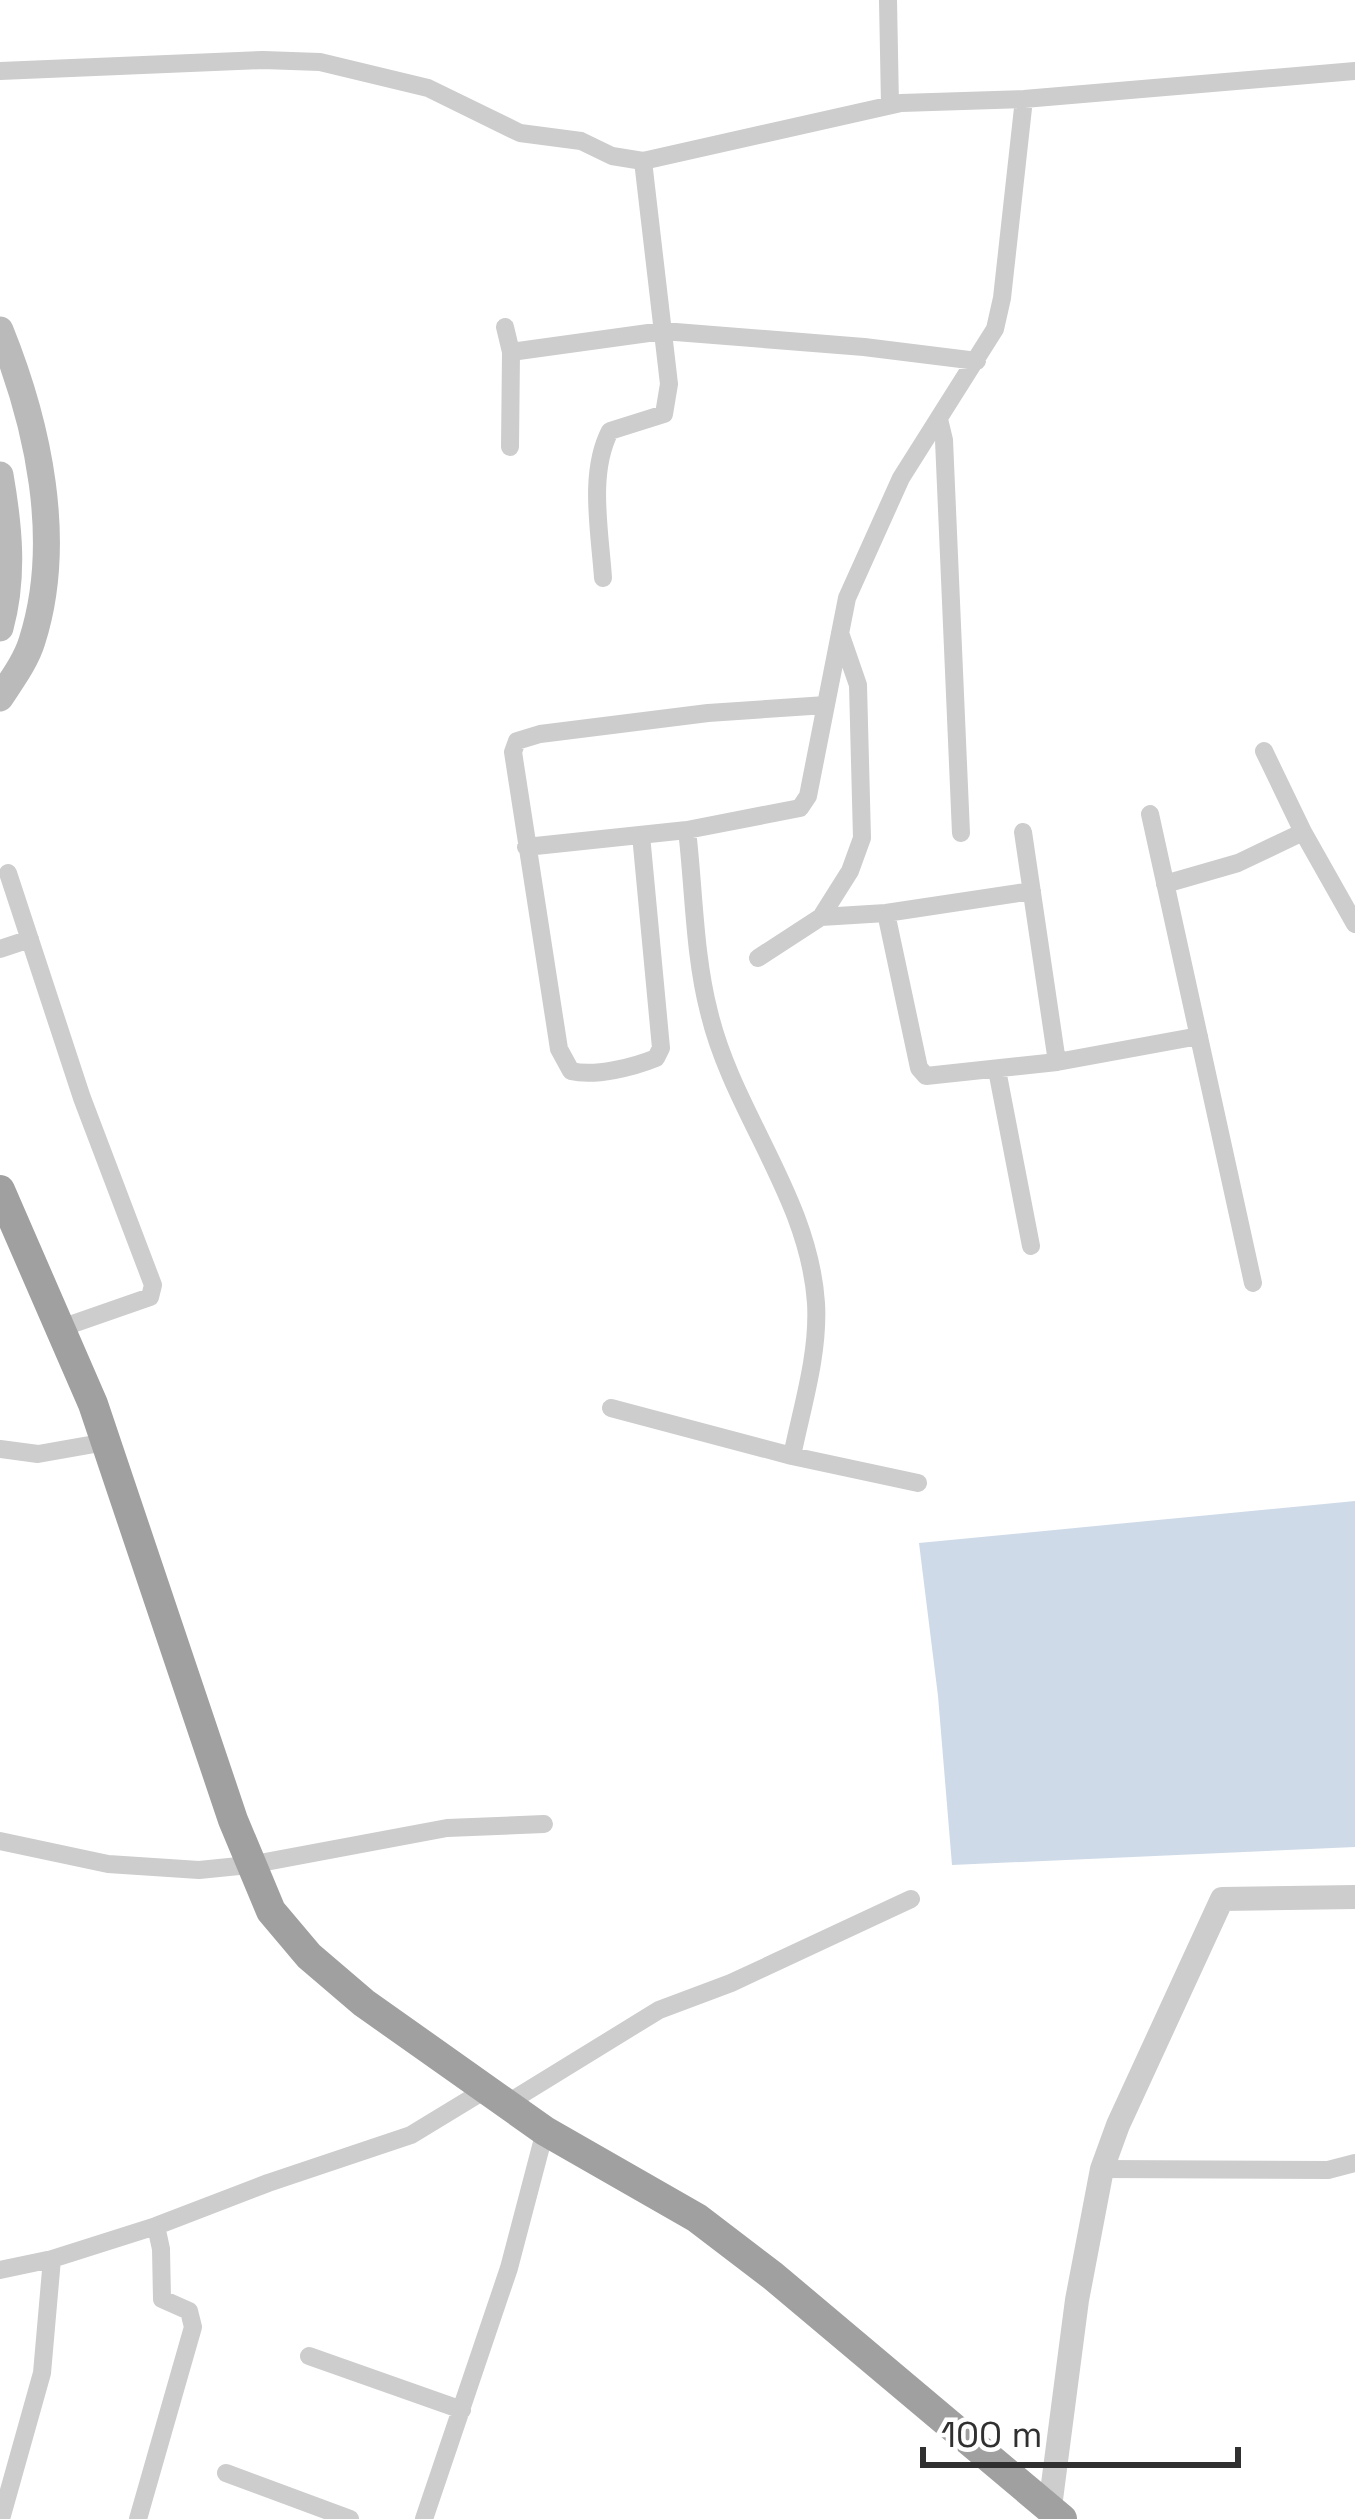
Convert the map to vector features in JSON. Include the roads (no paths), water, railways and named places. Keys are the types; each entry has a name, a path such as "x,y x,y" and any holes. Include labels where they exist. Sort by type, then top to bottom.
{"highway":[{"path":"2,1198 106,1442 249,1865 271,1911 309,1956 364,2003 544,2132 698,2218 1054,2515"}],"main road":[{"path":"0,330 30,415 42,487 45,554 42,605 31,647 0,698"},
{"path":"0,475 8,530 9,590 0,628"}],"street":[{"path":"888,0 890,105"},
{"path":"0,71 263,60 320,62 428,88 520,133 581,141 612,156 643,161 890,105 1024,99 1355,71"},
{"path":"526,847 687,830 800,808 808,796 847,598 901,478 994,329 1002,298 1024,99"},
{"path":"603,578 598,493 603,444 610,431 664,414 668,384 643,161"},
{"path":"505,326 511,352 510,447"},
{"path":"511,352 663,331 977,361"},
{"path":"939,419 944,440 961,833"},
{"path":"758,958 821,917 850,871 862,838 858,686 840,633"},
{"path":"640,835 662,1048 656,1058 644,1063 581,1074 571,1071 559,1049 513,752 517,741 526,736 708,713 826,705"},
{"path":"1264,751 1355,924"},
{"path":"1150,814 1253,1283"},
{"path":"687,830 709,1012 726,1062 798,1218 809,1255 816,1306 813,1352 791,1456"},
{"path":"1023,832 1057,1062"},
{"path":"1165,884 1238,863 1303,832"},
{"path":"8,873 89,1115 153,1285 150,1297 61,1328"},
{"path":"1335,883 1355,873"},
{"path":"821,917 886,913 1032,891"},
{"path":"886,913 919,1068 926,1076 1057,1062 1199,1036"},
{"path":"0,949 30,939"},
{"path":"997,1070 1031,1246"},
{"path":"611,1408 791,1456 918,1483"},
{"path":"0,1448 38,1454 106,1442"},
{"path":"0,1841 108,1864 200,1870 447,1828 544,1824"},
{"path":"1054,2515 1077,2300 1102,2169 1222,1899 1355,1897"},
{"path":"0,2270 156,2227 411,2135 496,2097 659,2010 731,1983 911,1899"},
{"path":"424,2519 509,2268 544,2132"},
{"path":"1102,2169 1328,2170 1355,2163"},
{"path":"138,2519 193,2327 189,2311 162,2299 156,2227"},
{"path":"1,2519 42,2373 52,2259"},
{"path":"309,2356 462,2410"},
{"path":"226,2473 350,2519"}],"water":[{"path":"1355,1501 1355,1847 952,1865 919,1543"}]}
